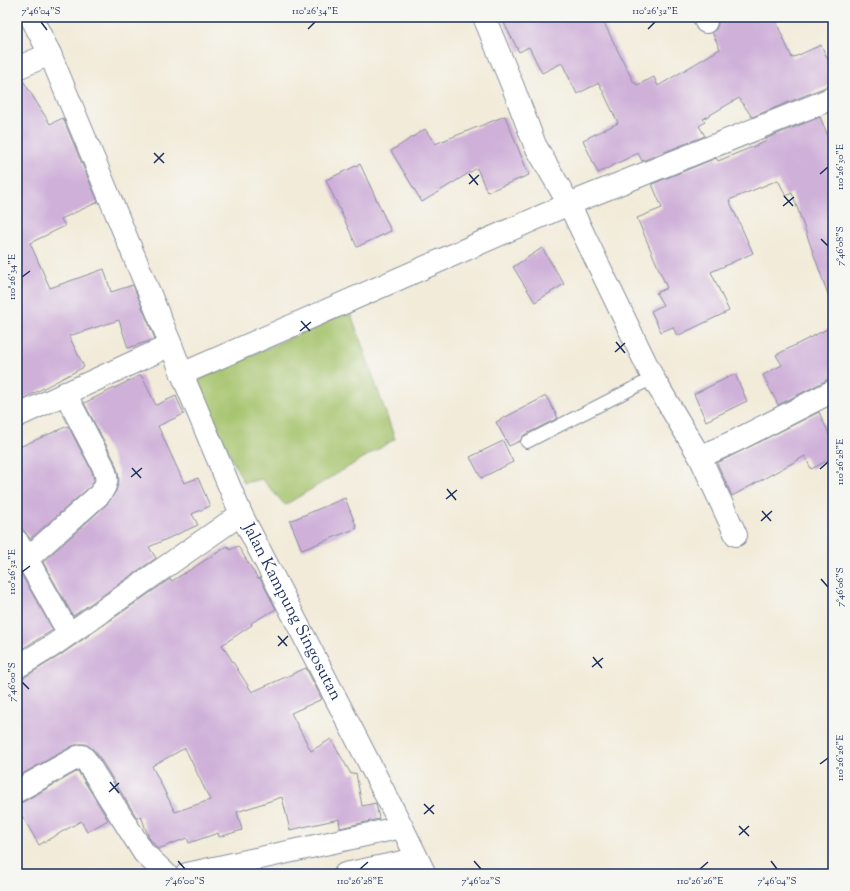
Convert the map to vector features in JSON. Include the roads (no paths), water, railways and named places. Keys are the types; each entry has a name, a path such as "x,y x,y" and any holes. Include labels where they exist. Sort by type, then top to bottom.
{"street":[{"name":"Jalan Kampung Singosutan","path":"32,17 50,54 241,514 421,866"},
{"path":"484,17 535,145 569,204 653,378 700,457 736,535"},
{"path":"17,68 50,54"},
{"path":"182,374 569,204 667,166 833,98"},
{"path":"17,416 171,345"},
{"path":"700,457 737,440 833,391"},
{"path":"65,393 103,466 107,478 105,487 100,494 22,550 69,634"},
{"path":"17,667 69,634 241,514"},
{"path":"17,791 82,756 144,853 166,874"},
{"path":"187,874 402,827"},
{"path":"345,874 421,866"}],"lane":[{"path":"527,442 653,378"}]}
